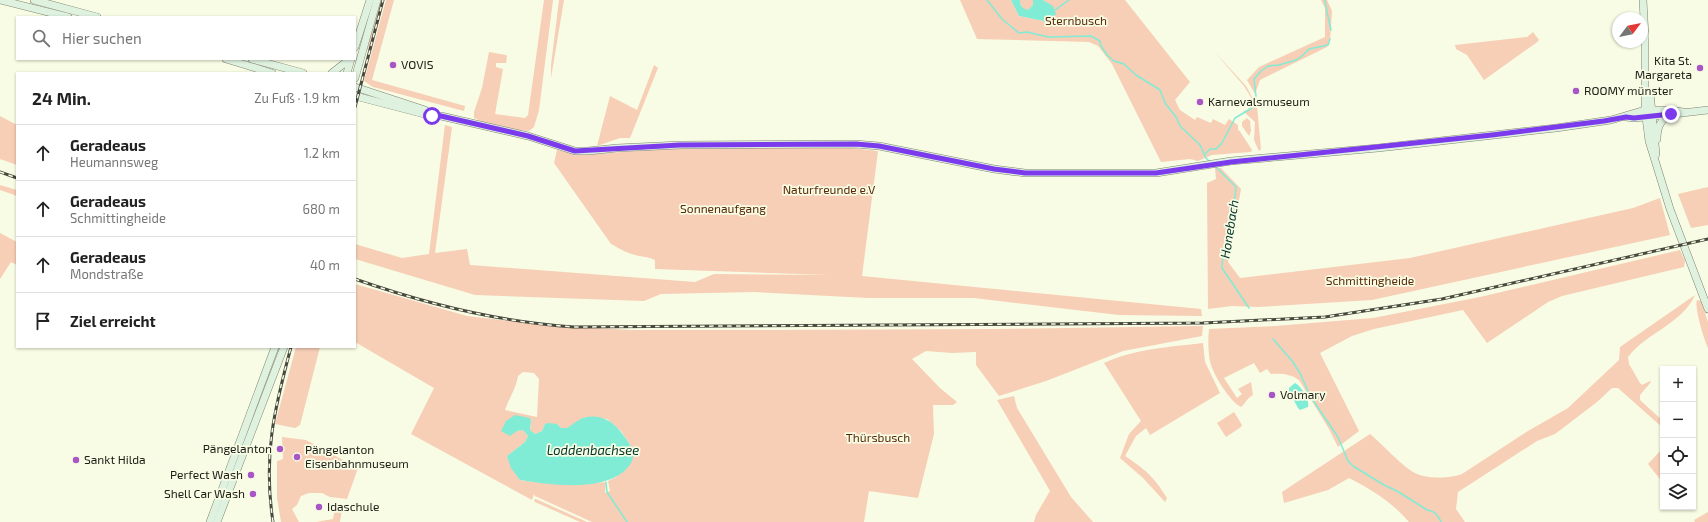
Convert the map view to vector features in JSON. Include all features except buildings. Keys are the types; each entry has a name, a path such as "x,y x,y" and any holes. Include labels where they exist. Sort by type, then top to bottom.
{"street":[{"path":"0,0 64,16"},
{"path":"34,0 93,16"},
{"path":"356,44 370,0"},
{"path":"356,74 377,0"},
{"path":"1643,0 1649,141 1670,209 1708,309"},
{"path":"229,60 269,72"},
{"path":"256,60 299,72"},
{"path":"333,72 350,60"},
{"path":"347,72 351,60"},
{"path":"356,87 441,116 528,136 575,151 680,145 856,144 879,146 994,169 1025,173 1156,173 1217,164 1492,135 1604,121 1626,117 1634,112 1671,114 1708,110"},
{"path":"356,96 432,116 441,116"},
{"path":"1648,113 1670,110 1683,112"},
{"path":"1648,113 1656,149 1657,168"},
{"path":"1656,149 1659,125 1671,114"},
{"path":"210,522 275,348"},
{"path":"217,522 284,348"}],"green space":[{"path":"380,0 382,0 368,50 366,49"},
{"path":"386,0 394,0 372,80 465,106 464,111 373,87 364,81"},
{"path":"544,0 553,0 539,110 534,127 529,131 515,130 474,118 474,112 482,88 489,52 507,56 506,63 496,63 496,67 503,69 495,114 525,118 528,115"},
{"path":"559,0 564,0 551,78 551,65"},
{"name":"Sternbusch","path":"960,0 1011,0 1019,16 1044,21 1048,26 1049,4 1043,0 1125,0 1190,82 1175,100 1180,110 1195,120 1197,117 1211,123 1213,119 1225,125 1229,119 1238,125 1238,131 1239,130 1252,150 1251,152 1212,155 1198,161 1190,159 1161,162 1112,64 1098,46 1089,42 977,39"},
{"path":"1020,0 1033,0 1033,5 1028,10 1023,9"},
{"path":"1321,0 1327,0 1332,11 1330,41 1328,41 1330,43 1327,47 1260,80 1255,94 1247,80 1259,67 1325,37 1325,8"},
{"path":"1533,32 1539,40 1536,43 1484,80 1467,55 1456,49 1455,45 1527,37"},
{"path":"1213,50 1246,86 1257,106 1261,149 1259,151 1254,140 1255,122 1243,111 1248,110 1252,99 1244,86"},
{"path":"654,65 658,68 630,138 620,138 597,146 610,96 637,110"},
{"path":"0,116 16,124 16,165 0,159"},
{"path":"1247,118 1250,121 1251,131 1249,136 1242,126 1242,122"},
{"path":"445,125 452,127 435,253 467,249 470,265 695,282 714,274 831,275 655,269 655,260 632,254 611,244 554,163 557,150 580,155 679,148 825,145 878,151 862,276 1201,309 1202,316 1119,315 974,298 868,298 754,292 661,294 644,301 475,295 356,259 356,244 402,258 429,254"},
{"name":"Schmittingheide","path":"1215,168 1221,168 1241,189 1228,262 1240,278 1410,258 1633,208 1660,198 1670,235 1372,300 1258,307 1232,306 1208,309 1207,183 1216,179"},
{"path":"0,185 16,190 16,196 0,190"},
{"path":"1708,187 1708,225 1691,228 1678,194"},
{"path":"0,233 16,241 16,264 11,262 0,279"},
{"path":"1680,250 1685,261 1684,267 1562,296 1548,302 1487,343 1463,310 1374,329 1352,336 1320,353 1359,431 1338,447 1329,429 1299,380 1293,376 1286,374 1271,374 1267,369 1260,373 1254,363 1224,378 1237,398 1242,394 1238,389 1251,382 1253,395 1241,407 1222,387 1211,366 1208,345 1209,329 1275,326 1373,318 1480,297"},
{"name":"Thürsbusch","path":"356,284 467,316 555,326 632,330 995,329 1203,326 1202,336 1123,351 1046,381 999,396 976,365 976,352 952,353 926,351 912,359 940,388 957,402 953,405 933,405 934,434 918,498 869,491 864,522 592,522 535,496 534,494 532,500 411,434 434,388 356,343","holes":["523,372 534,373 539,379 537,417 505,410 516,385 518,376","585,417 607,419 621,431 634,451 616,477 608,481 610,491 605,493 606,482 563,484 520,480 507,456 525,442 528,436 523,430 517,431 531,421 530,430 535,434 542,431 545,424 557,424 561,428 567,428"]},
{"path":"1695,295 1682,314 1644,341 1628,357 1629,364 1640,383 1642,385 1650,381 1651,382 1640,395 1640,400 1660,418 1660,425 1618,388 1612,388 1597,402 1555,434 1537,441 1458,492 1456,509 1465,522 1409,522 1396,508 1381,497 1349,478 1328,490 1284,503 1282,492 1370,434 1402,464 1413,472 1424,476 1437,478 1451,477 1462,474 1528,431 1568,408 1619,360 1620,347"},
{"path":"1697,300 1701,301 1708,322 1708,348 1698,316 1696,304"},
{"path":"1203,343 1205,362 1220,393 1150,435 1146,428 1136,436 1125,456 1154,479 1167,498 1165,502 1143,478 1120,458 1129,434 1141,421 1104,363 1116,358 1140,352 1165,347"},
{"path":"296,348 320,348 300,425 295,428 275,424"},
{"path":"1014,396 1017,408 1071,497 1093,522 1034,522 1036,515 1050,491 997,400"},
{"path":"1234,412 1242,425 1226,437 1217,423"},
{"path":"282,437 306,440 358,468 347,499 330,497 322,493 309,493 301,496 297,505 292,509 299,522 281,522 277,498 277,461 283,459"},
{"path":"1660,451 1660,479 1648,464"},
{"path":"535,499 587,522 580,522 535,502"},
{"path":"335,508 342,509 340,522 316,522 333,519"},
{"path":"1708,512 1708,522 1695,522 1694,520"}],"water":[{"path":"1011,0 1020,0 1020,4 1028,10 1033,5 1033,0 1043,0 1053,6 1056,14 1048,22 1047,27 1044,21 1019,16"},
{"path":"1295,383 1302,390 1308,401 1308,407 1300,410 1289,391 1289,388"},
{"name":"Loddenbachsee","path":"515,415 530,418 530,430 535,434 542,431 545,424 548,423 557,424 561,428 567,428 586,417 602,418 615,425 630,444 634,451 632,462 622,473 610,479 595,483 563,485 520,480 511,468 507,456 525,442 528,436 523,430 517,431 510,436 501,431 506,421"}],"waterway":[{"name":"Honebach","path":"987,0 1002,19 1019,33 1027,32 1048,37 1091,36 1100,41 1100,44 1107,55 1114,61 1124,64 1136,75 1160,90 1165,103 1176,117 1180,126 1200,145 1206,158 1210,162"},
{"path":"1055,10 1069,0"},
{"path":"1325,0 1331,30"},
{"path":"1205,154 1210,149 1216,149 1222,143 1235,118 1252,108 1256,96 1254,79 1261,71 1268,66 1279,65 1296,60 1309,49 1328,45 1330,39"},
{"name":"Honebach","path":"1216,167 1236,187 1233,212 1223,252 1222,268 1249,308"},
{"name":"Honebach","path":"1273,339 1293,362 1301,375 1310,396 1338,437 1348,461 1353,466 1384,485 1397,491 1427,510 1434,512 1441,522"},
{"path":"606,482 607,492 627,522"}],"railway":[{"path":"356,103 383,0"},
{"path":"0,172 16,178"},
{"path":"356,279 436,304 490,316 546,325 574,327 1203,323 1325,317 1442,299 1708,239"},
{"path":"273,522 269,476 272,433 275,413 291,348"}],"place":[{"name":"VOVIS","path":"393,65"},
{"name":"Kita St. Margareta","path":"1700,68"},
{"name":"ROOMY münster","path":"1576,91"},
{"name":"Karnevalsmuseum","path":"1200,102"},
{"name":"Volmary","path":"1272,395"},
{"name":"Pängelanton","path":"280,449"},
{"name":"Pängelanton Eisenbahnmuseum","path":"297,457"},
{"name":"Sankt Hilda","path":"76,460"},
{"name":"Perfect Wash","path":"251,475"},
{"name":"Shell Car Wash","path":"253,494"},
{"name":"Idaschule","path":"319,507"}],"route":[{"path":"432,116 441,116 528,136 575,151 680,145 856,144 879,146 994,169 1025,173 1156,173 1231,162 1378,148 1556,128 1626,117 1634,118 1671,114"}],"park label":[{"name":"Naturfreunde e.V","path":"829,190"},
{"name":"Sonnenaufgang","path":"723,209"}]}
